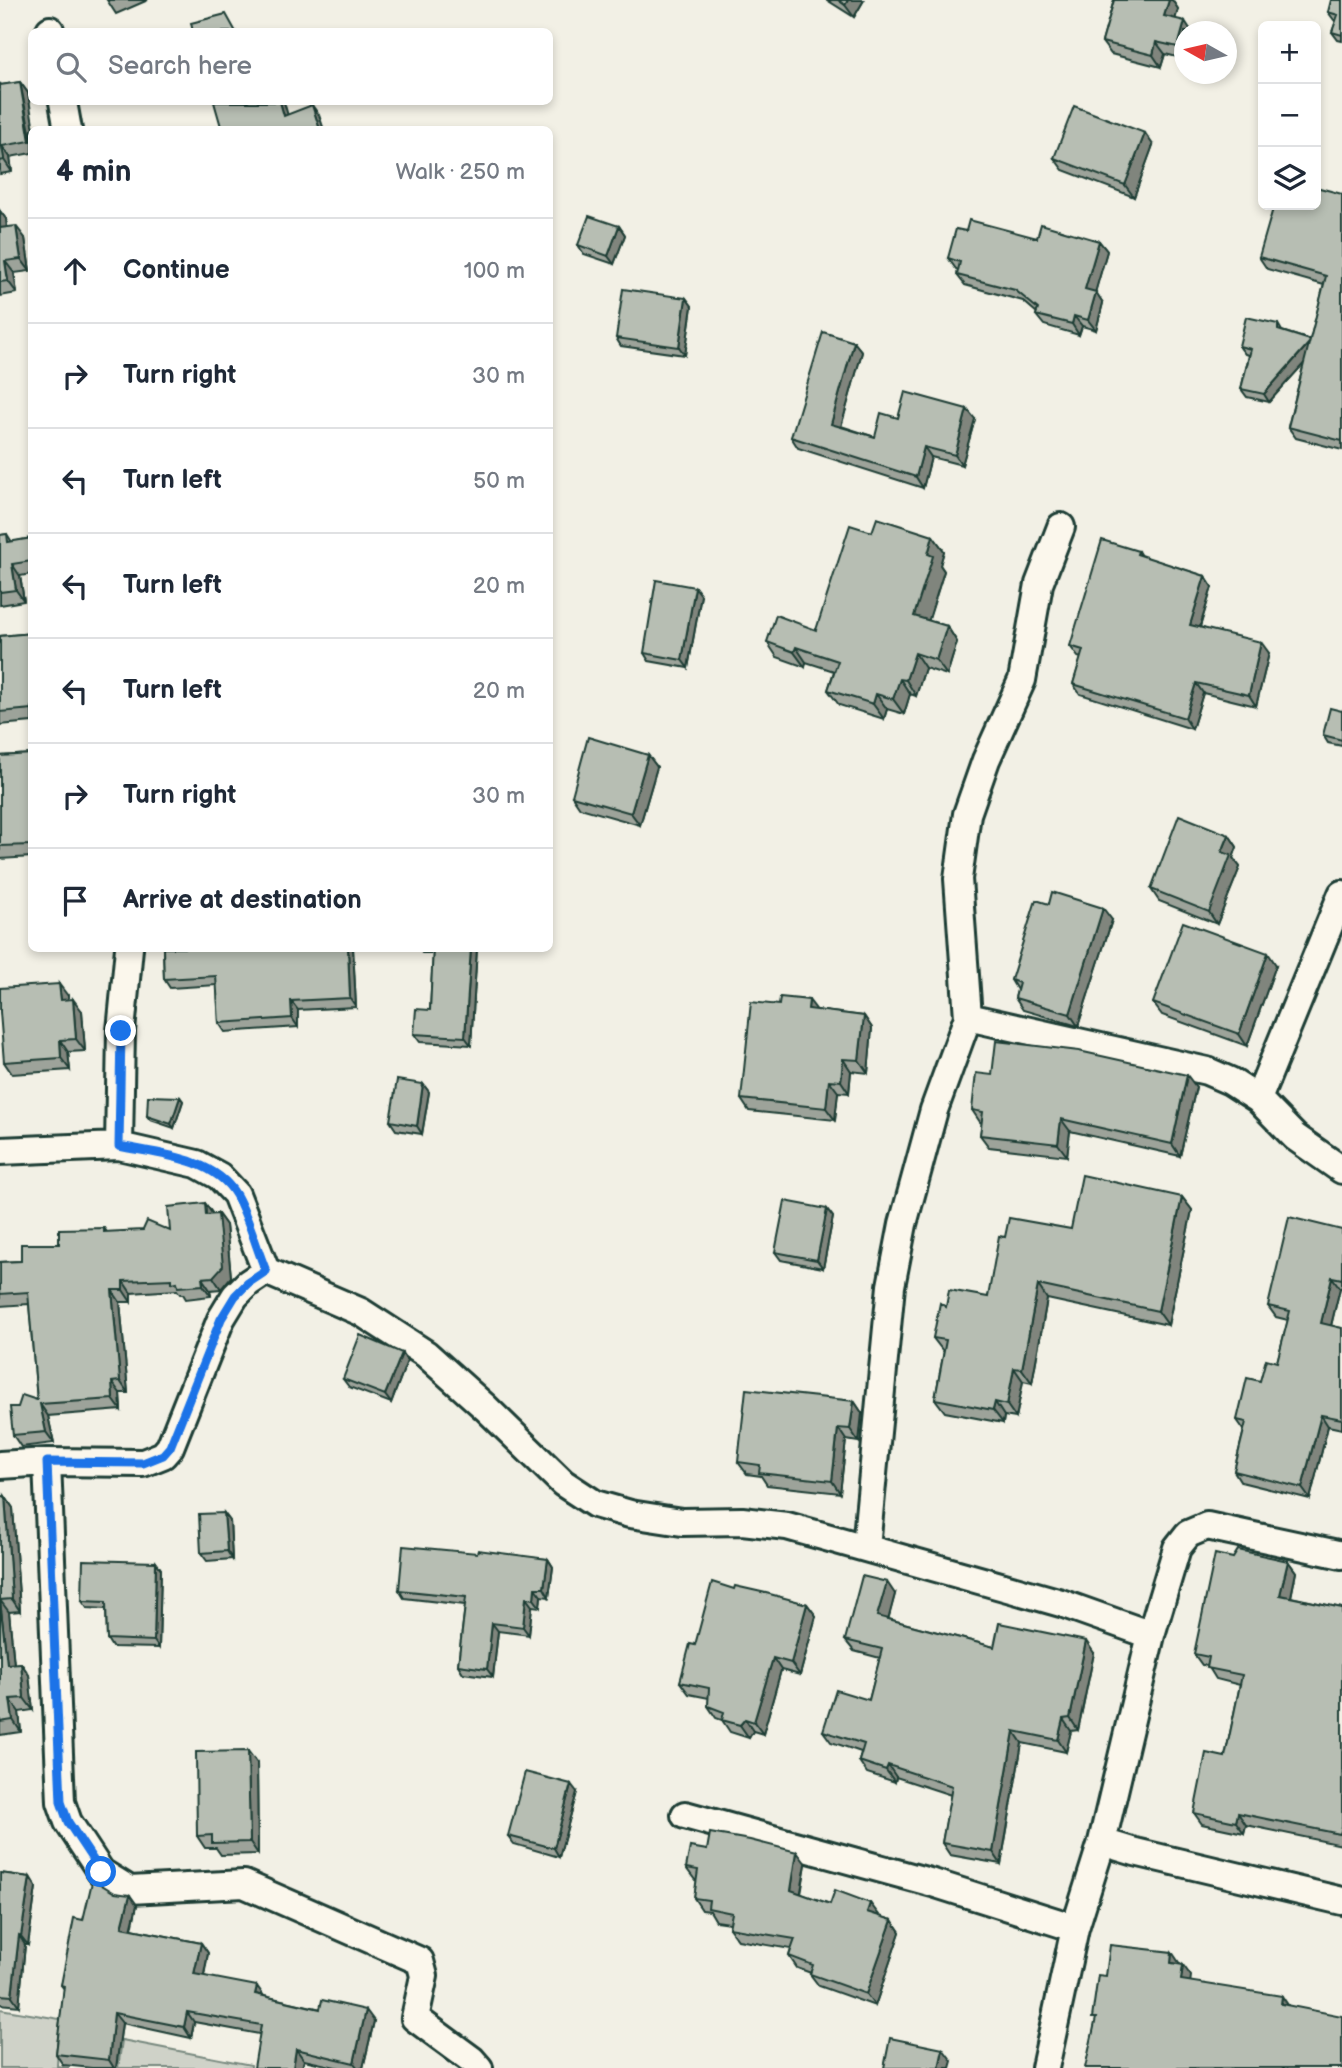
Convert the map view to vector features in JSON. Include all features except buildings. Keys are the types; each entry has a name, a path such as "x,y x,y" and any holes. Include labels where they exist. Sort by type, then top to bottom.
{"street":[{"path":"64,105 67,126"},
{"path":"866,1547 889,1300 902,1224 934,1110 968,1017 958,879 967,814 986,760 1022,680 1039,584 1061,527"},
{"path":"1258,1099 1342,894"},
{"path":"119,1146 121,1031 129,952"},
{"path":"968,1017 1207,1072 1258,1099 1295,1137 1342,1170"},
{"path":"0,1151 119,1146 197,1164 219,1176 236,1194 266,1271 361,1312 426,1354 563,1483 595,1504 630,1514 682,1522 742,1521 787,1526 1061,1603 1151,1635"},
{"path":"0,1465 47,1462 143,1463 163,1455 170,1447 221,1319 235,1296 266,1271"},
{"path":"47,1462 61,1802 68,1822 101,1872 130,1890 244,1884 420,1961 424,1976 415,2018 479,2068"},
{"path":"1045,2068 1075,1928 1102,1842 1151,1635 1177,1548 1188,1534 1207,1526 1342,1555"},
{"path":"685,1815 933,1882 1075,1928"},
{"path":"1102,1842 1342,1901"}],"shaded area":[{"path":"0,2009 60,2019 57,2066 69,2068 0,2068"},
{"path":"122,2040 251,2065 251,2068 118,2068"}],"route":[{"path":"101,1872 68,1822 61,1802 47,1462 143,1463 163,1455 170,1447 221,1319 235,1296 266,1271 236,1194 219,1176 197,1164 119,1146 121,1031"}]}
